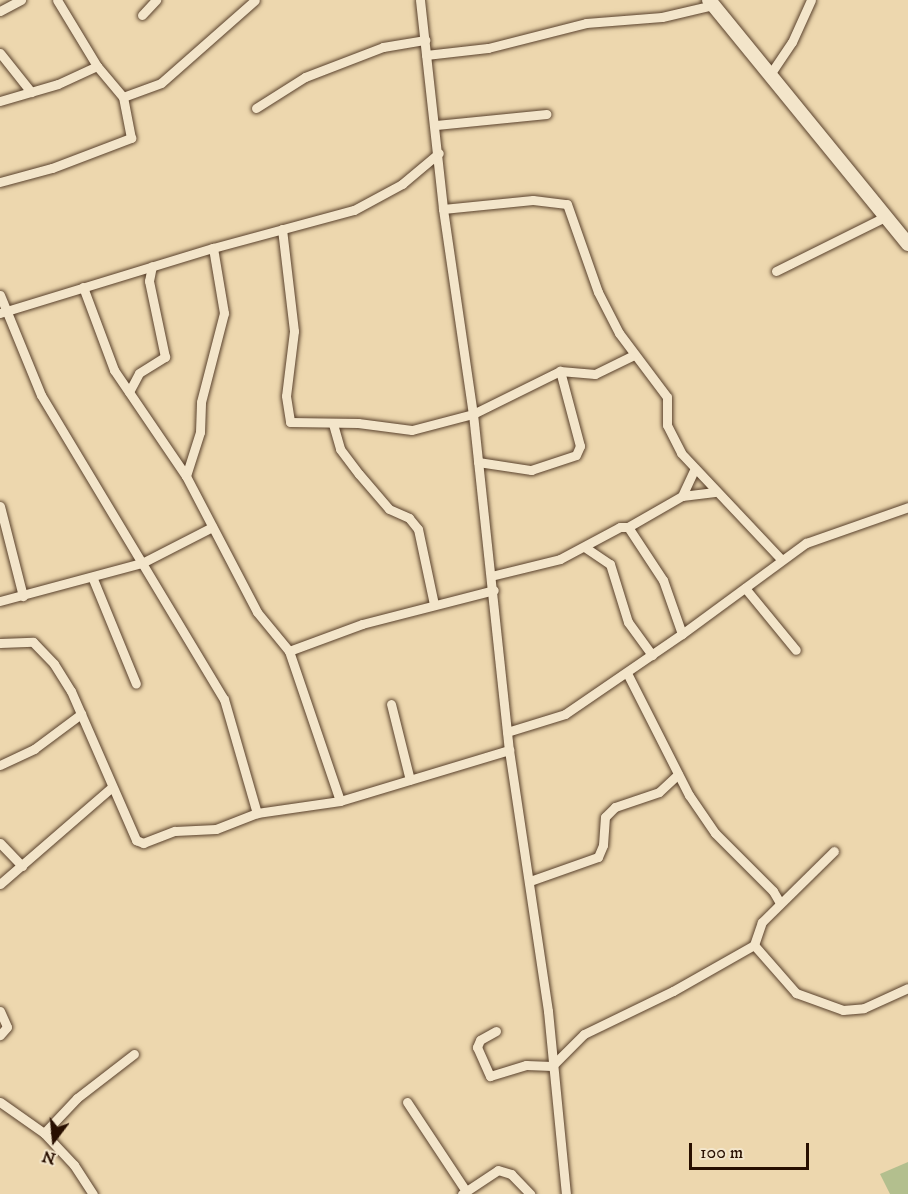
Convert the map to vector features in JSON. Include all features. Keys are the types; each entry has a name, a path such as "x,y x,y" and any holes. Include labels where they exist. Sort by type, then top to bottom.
{"main road":[{"path":"711,2 908,244"}],"street":[{"path":"0,11 21,0"},
{"path":"0,182 128,141 131,133 123,97 97,66 57,0"},
{"path":"142,15 156,0"},
{"path":"123,97 161,82 255,0"},
{"path":"420,0 439,153 443,209 473,414 494,590 509,750 530,881 566,1194"},
{"path":"771,73 792,42 811,0"},
{"path":"426,56 488,48 586,23 662,17 711,2"},
{"path":"256,108 304,77 383,47 425,40"},
{"path":"0,53 31,92"},
{"path":"0,100 31,92 97,66"},
{"path":"435,125 546,114"},
{"path":"3,312 213,248 366,205 402,184 439,153"},
{"path":"443,209 533,200 567,204 598,292 634,355 667,397 667,425 694,470 781,560"},
{"path":"776,271 887,216"},
{"path":"282,229 294,331 287,418 296,424 358,423 412,430 473,414 560,371 600,373 634,355"},
{"path":"186,476 200,432 201,402 224,313 213,248"},
{"path":"129,392 139,373 165,357 149,281 152,266"},
{"path":"83,287 107,355 129,392 186,476 257,612 289,651 340,801"},
{"path":"0,295 3,312 41,395 224,699 257,813"},
{"path":"478,462 531,470 576,455 580,446 560,371"},
{"path":"333,424 340,449 359,474 389,509 409,518 418,530 434,604"},
{"path":"682,496 694,470"},
{"path":"491,576 560,559 586,548 620,527 628,527 682,496 715,492"},
{"path":"0,506 23,596"},
{"path":"507,732 565,714 652,656 781,560 822,536 908,507"},
{"path":"0,601 93,579 142,563 212,527"},
{"path":"628,527 663,580 682,634"},
{"path":"586,548 610,564 628,622 652,656"},
{"path":"93,579 136,684"},
{"path":"745,588 796,650"},
{"path":"289,651 305,648 347,629 434,604 494,590"},
{"path":"0,643 33,642 54,664 81,714 136,840 143,843 175,831 216,829 257,813 340,801 509,750"},
{"path":"294,666 305,648"},
{"path":"627,673 678,774 715,833 772,891 780,903"},
{"path":"391,704 410,780"},
{"path":"0,765 34,749 81,714"},
{"path":"530,881 598,857 603,845 602,823 612,809 658,792 678,774"},
{"path":"0,884 112,787"},
{"path":"0,843 22,867"},
{"path":"496,1031 480,1040 477,1047 490,1076 526,1065 552,1065 584,1034 673,991 754,945 762,922 834,851"},
{"path":"754,945 796,993 843,1010 864,1008 908,988"},
{"path":"0,1011 7,1027 0,1035"},
{"path":"44,1133 77,1098 134,1054"},
{"path":"0,1102 44,1133 75,1165 93,1194"},
{"path":"406,1102 464,1193 498,1170 511,1174 530,1194"}],"green space":[{"path":"908,1162 908,1194 890,1194 880,1174"}]}
